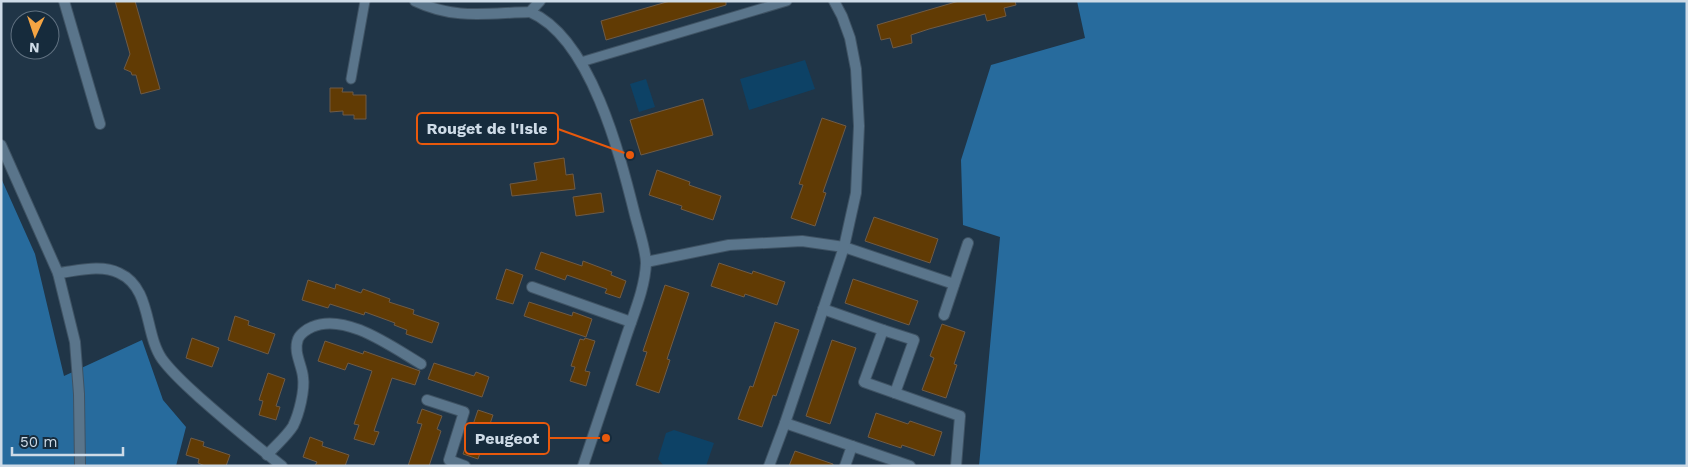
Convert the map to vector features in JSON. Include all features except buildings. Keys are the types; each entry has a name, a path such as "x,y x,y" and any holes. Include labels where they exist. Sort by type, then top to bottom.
{"street":[{"path":"64,1 100,124"},
{"path":"415,1 432,9 452,13 480,15 530,12 542,17 555,28 581,62 597,90 619,159 646,262 640,295 583,466"},
{"path":"530,12 540,1"},
{"path":"769,466 844,247 856,193 859,126 856,68 853,50 842,16 834,1"},
{"path":"1,145 58,273 75,342 79,394 80,466"},
{"path":"646,262 729,245 802,241 844,247 954,284"},
{"path":"944,315 968,243"},
{"path":"58,273 98,269 119,272 132,283 143,300 152,335 161,358 179,379 212,409 282,466"},
{"path":"532,288 631,322"},
{"path":"823,309 914,340 896,394"},
{"path":"267,455 292,426 301,400 303,378 296,350 298,339 306,329 321,323 336,322 361,330 421,364"},
{"path":"883,330 864,382 960,416 956,466"},
{"path":"427,400 464,412 448,460 465,466"},
{"path":"785,423 910,466"},
{"path":"845,466 852,446"}],"lane":[{"path":"351,79 365,1"},
{"path":"581,62 787,1"}],"shaded area":[{"path":"1077,1 1687,1 1687,466 979,466 1000,237 963,225 961,160 991,65 1085,38"},
{"path":"805,60 815,89 749,110 740,79"},
{"path":"646,79 655,107 639,112 630,84"},
{"path":"1,178 35,254 64,376 142,340 163,400 186,427 176,466 1,466"},
{"path":"674,430 714,443 706,466 664,466 658,459 666,433"}],"place":[{"name":"Rouget de l'Isle","path":"630,155"},
{"name":"Peugeot","path":"606,438"}]}
